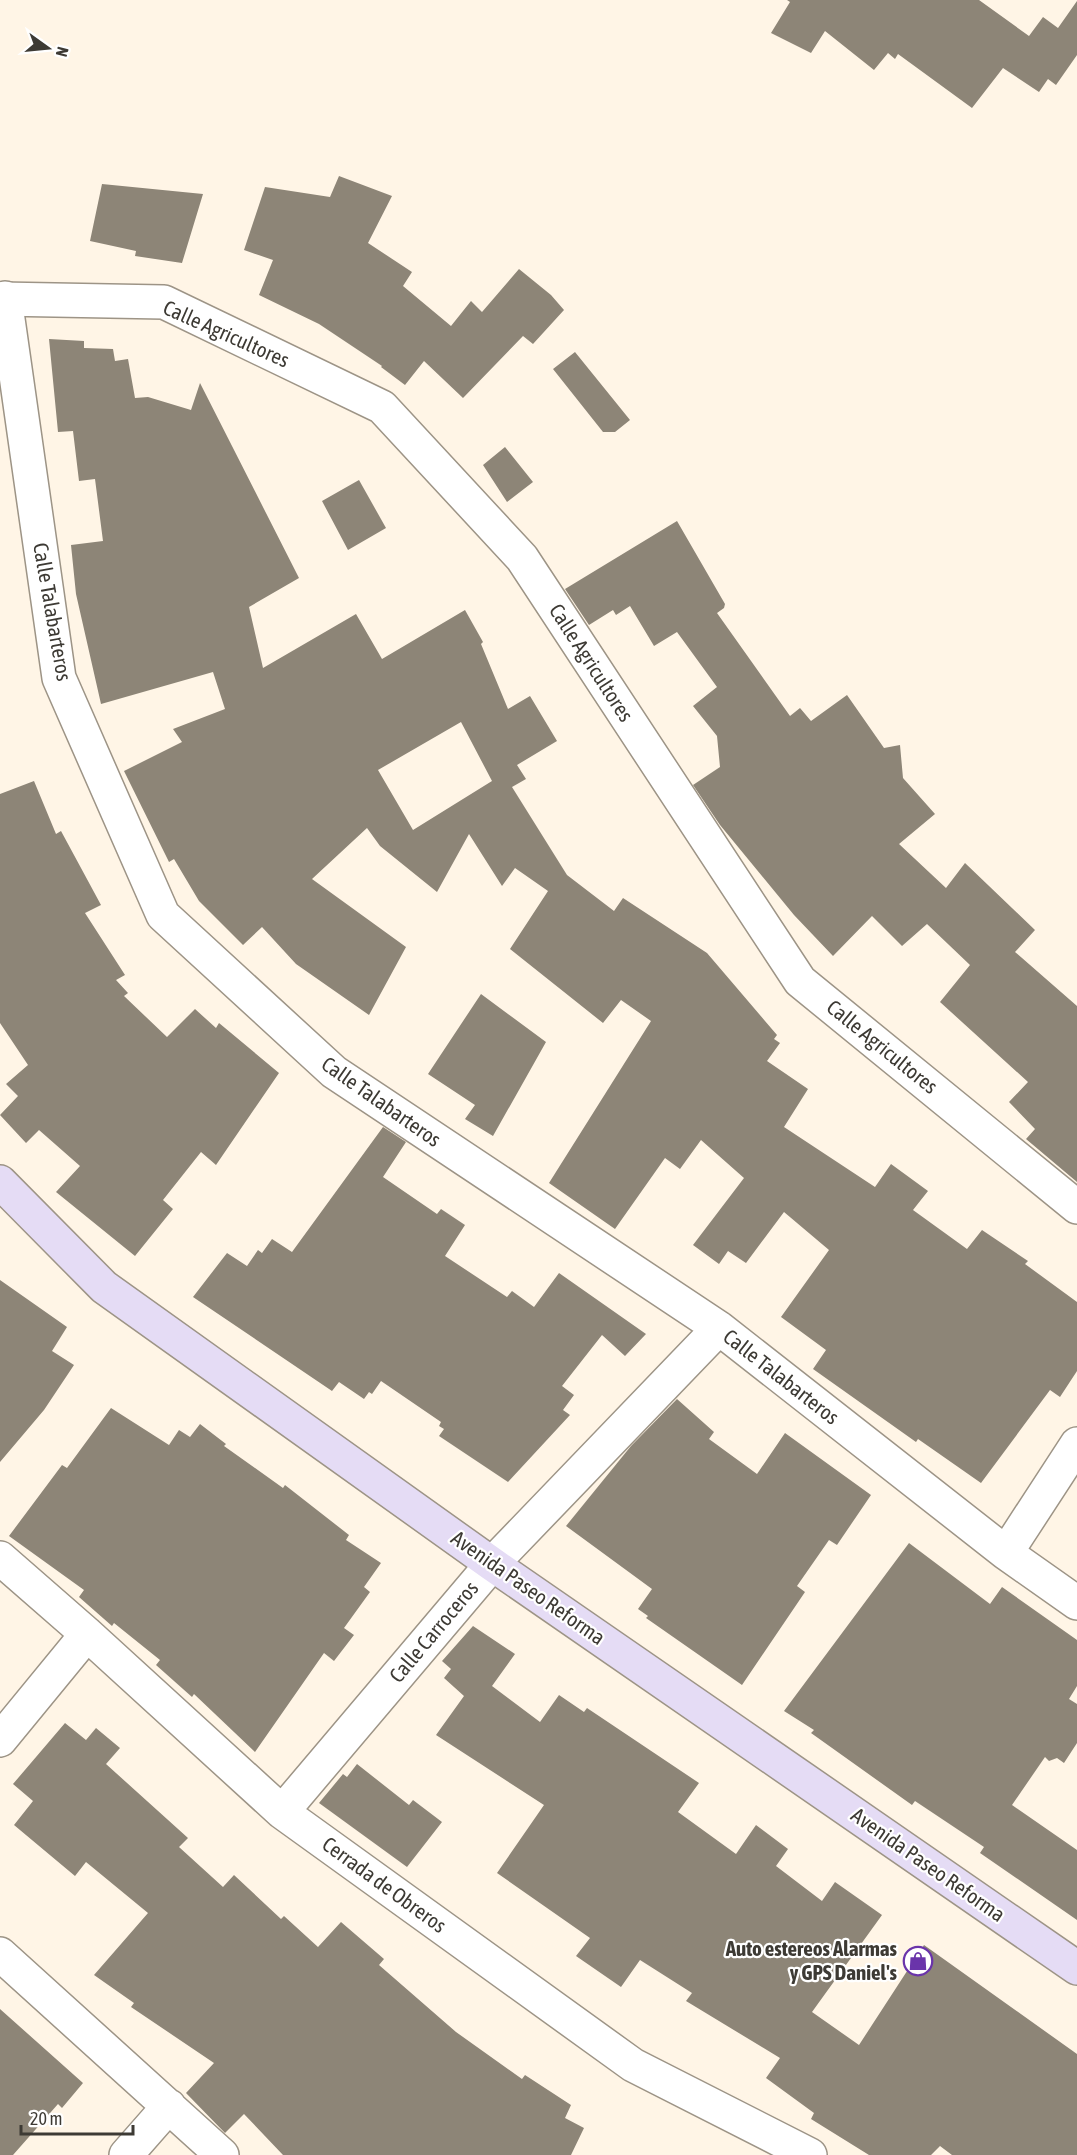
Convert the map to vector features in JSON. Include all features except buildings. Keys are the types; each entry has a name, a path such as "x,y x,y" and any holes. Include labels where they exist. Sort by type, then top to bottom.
{"main road":[{"name":"Avenida Paseo Reforma","path":"0,1182 104,1287 492,1564 1077,1968"}],"street":[{"name":"Calle Agricultores","path":"3,298 164,302 382,407 522,558 800,981 1077,1207"},
{"name":"Calle Talabarteros","path":"3,298 60,678 164,915 334,1072 719,1328 1006,1553 1077,1603"},
{"name":"Calle Carroceros","path":"282,1812 492,1564 719,1328"},
{"path":"1006,1553 1077,1444"},
{"name":"Cerrada de Obreros","path":"0,1558 282,1812 633,2064 810,2155"},
{"path":"0,1740 87,1634"},
{"path":"0,1954 222,2155"},
{"path":"126,2155 169,2106"}],"place":[{"name":"Auto estereos Alarmas y GPS Daniel's","path":"918,1961"}]}
